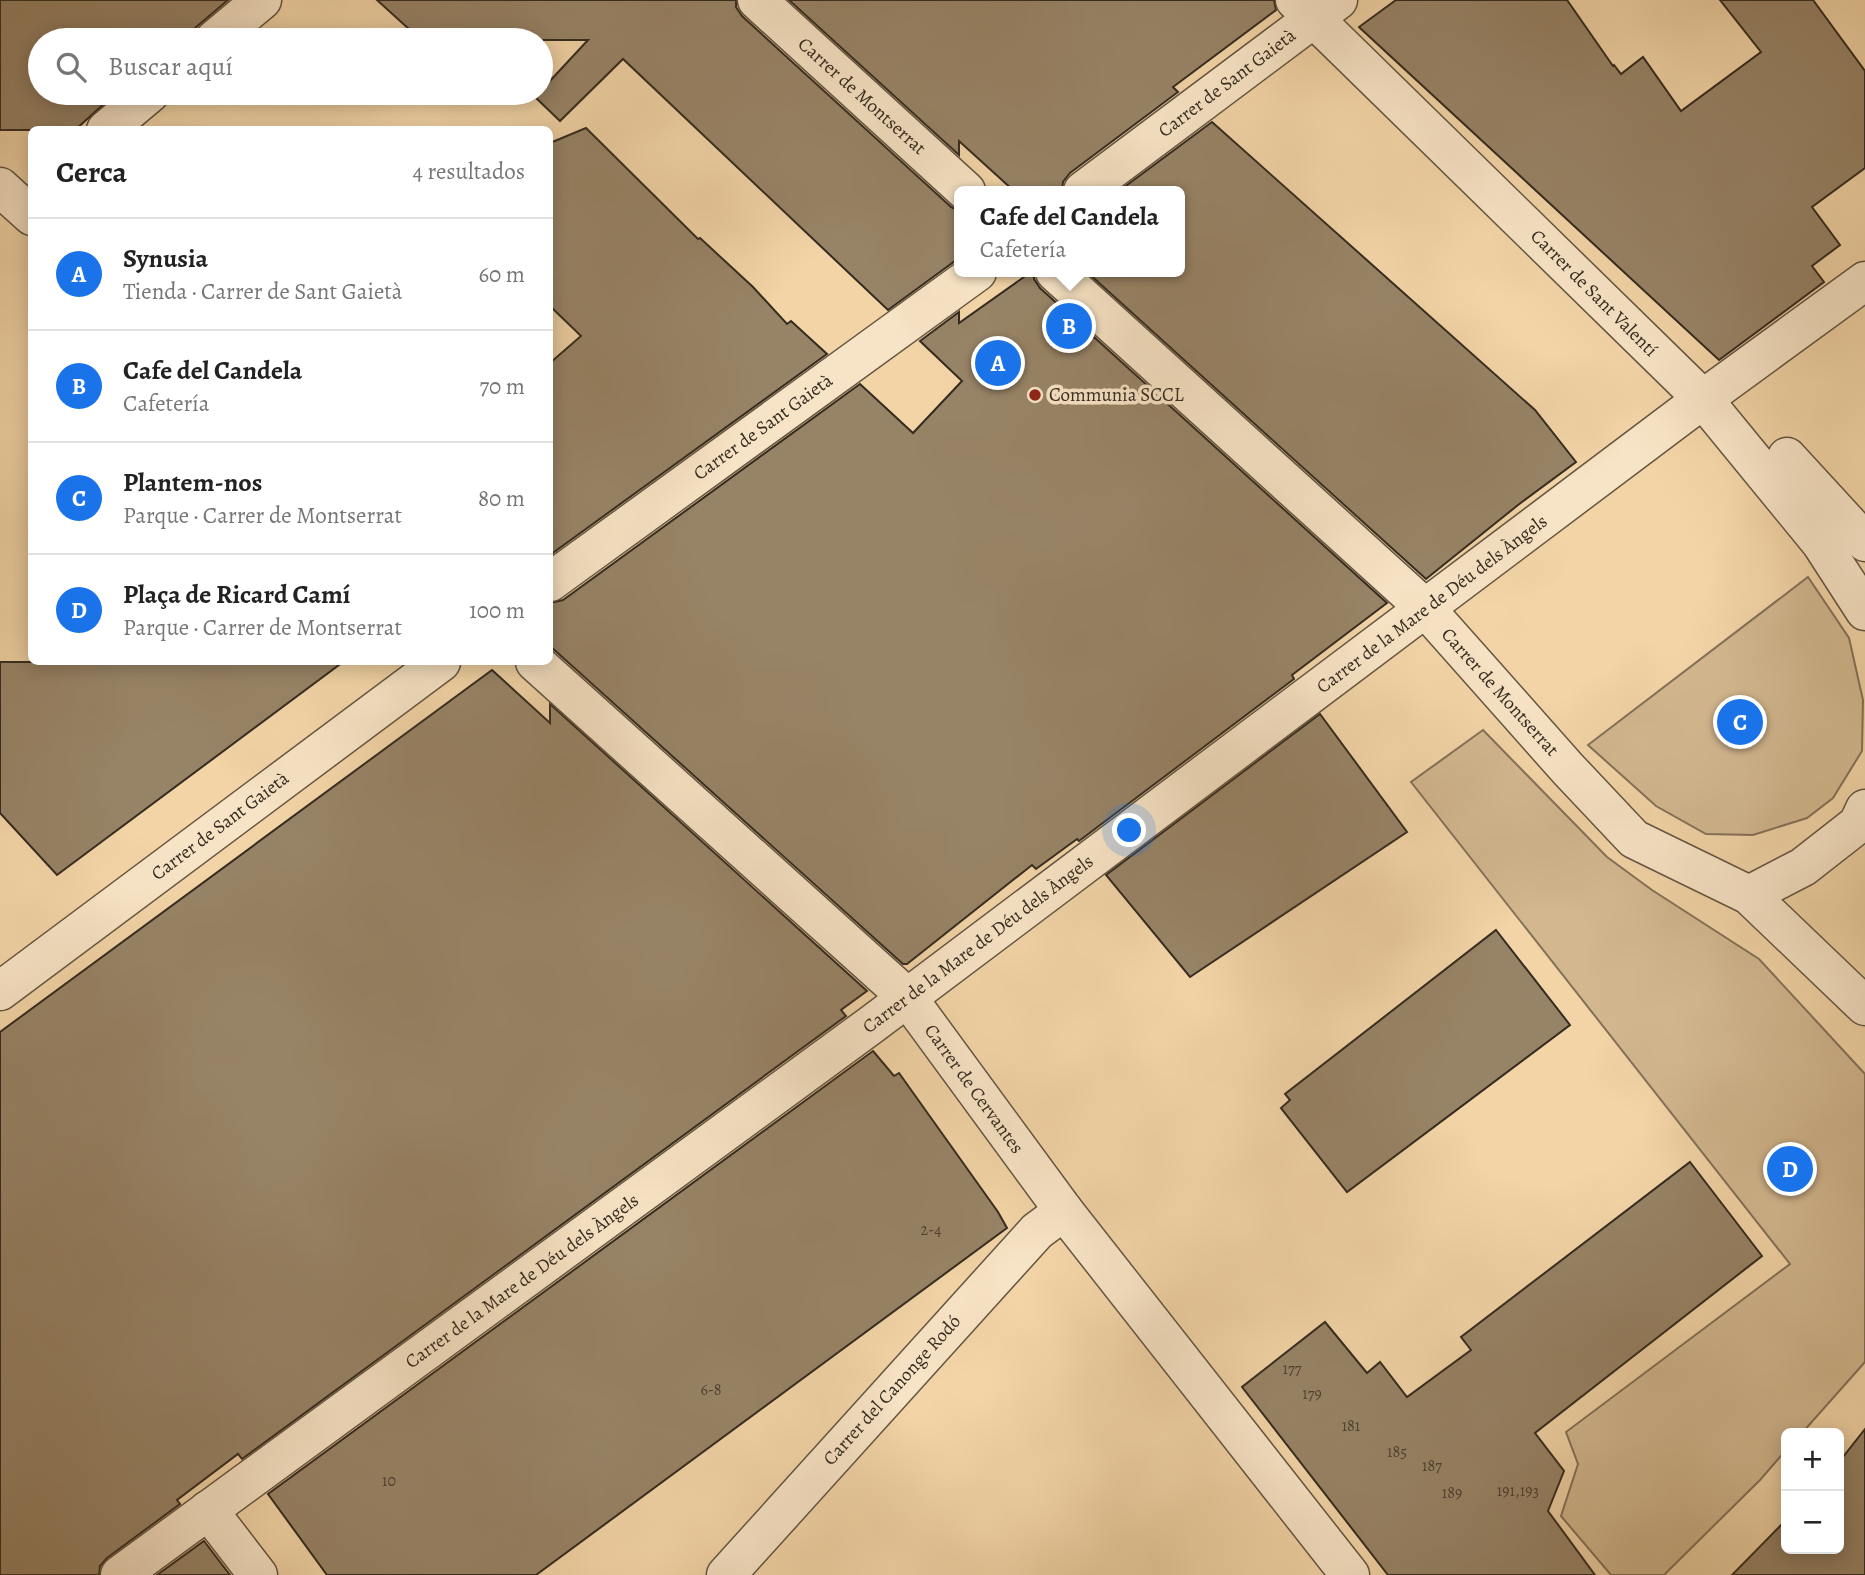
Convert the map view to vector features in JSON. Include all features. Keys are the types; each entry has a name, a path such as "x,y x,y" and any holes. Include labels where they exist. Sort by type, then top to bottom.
{"street":[{"path":"228,28 262,0"},
{"name":"Carrer de Montserrat","path":"757,0 961,186"},
{"name":"Carrer de Sant Gaietà","path":"1089,186 1316,6"},
{"name":"Carrer de Sant Valentí","path":"1316,6 1703,399 1821,542 1865,611"},
{"path":"111,126 136,105"},
{"name":"Carrer de Sant Gaietà","path":"553,580 969,277"},
{"name":"Carrer de Montserrat","path":"1061,277 1426,609 1634,839 1749,895 1865,1006"},
{"name":"Carrer de la Mare de Déu dels Àngels","path":"120,1575 907,997 1703,399 1865,281"},
{"path":"1787,457 1865,542"},
{"name":"Carrer de Sant Gaietà","path":"0,991 437,665"},
{"name":"Carrer de Cervantes","path":"538,665 907,997 1064,1211 1350,1575"},
{"path":"1749,895 1803,867 1858,824 1865,809"},
{"name":"Carrer del Canonge Rodó","path":"726,1575 1037,1231 1064,1211"},
{"path":"208,1510 258,1575"}],"shaded area":[{"path":"1808,577 1849,638 1863,700 1862,751 1833,798 1807,818 1753,835 1706,834 1656,806 1588,745"},
{"path":"1483,730 1607,857 1652,890 1759,959 1865,1074 1865,1362 1806,1428 1781,1428 1781,1456 1664,1575 1611,1575 1561,1516 1578,1464 1566,1432 1790,1264 1411,782"}],"building":[{"path":"0,0 228,0 195,28 28,28 28,105 103,105 79,126 28,126 28,130 0,130"},
{"path":"377,0 736,0 736,7 742,16 954,208 954,262 888,310 623,59 560,121 543,105 553,105 553,78 588,40 553,40 553,28 408,28"},
{"path":"789,0 1274,0 1276,10 1173,87 1178,92 1070,173 1063,186 1008,186 959,141 959,155"},
{"path":"1396,0 1567,0 1621,74 1643,57 1681,111 1761,52 1720,0 1813,0 1865,71 1865,168 1812,207 1840,245 1812,266 1824,282 1719,360 1359,27"},
{"path":"1212,122 1535,410 1576,462 1426,579 1093,277 1185,277 1185,186 1126,186"},
{"path":"586,128 698,239 753,287 787,324 791,321 827,354 553,553 553,360 581,336 553,309 553,142"},
{"path":"1024,277 1034,277 1040,288 1387,603 1292,675 1294,679 1079,841 1077,839 1036,869 1032,865 907,964 903,964 553,649 553,602 563,600 860,384 913,433 962,381 920,341 959,312 959,323"},
{"path":"0,662 28,662 28,665 339,665 57,875 0,813"},
{"path":"492,670 550,723 550,704 867,991 841,1010 846,1016 242,1459 238,1454 177,1500 180,1504 107,1558 100,1566 99,1575 0,1575 0,1032"},
{"path":"1320,714 1407,832 1190,977 1106,875"},
{"path":"1496,930 1570,1025 1347,1192 1281,1108 1290,1100 1285,1094"},
{"path":"873,1051 894,1076 899,1073 1007,1228 536,1575 327,1575 268,1494"},
{"path":"1690,1162 1762,1256 1535,1433 1564,1471 1548,1511 1595,1575 1388,1575 1242,1387 1325,1322 1367,1373 1380,1362 1407,1397 1471,1350 1461,1337"},
{"path":"1865,1429 1865,1575 1732,1575 1781,1525 1781,1554 1844,1554 1844,1456"},
{"path":"204,1541 230,1575 157,1575"}],"place":[{"name":"Cafe del Candela","path":"1069,326"},
{"name":"Synusia","path":"998,363"},
{"name":"Communia SCCL","path":"1035,395"},
{"name":"Plantem-nos","path":"1740,722"},
{"name":"Plaça de Ricard Camí","path":"1790,1169"}]}
